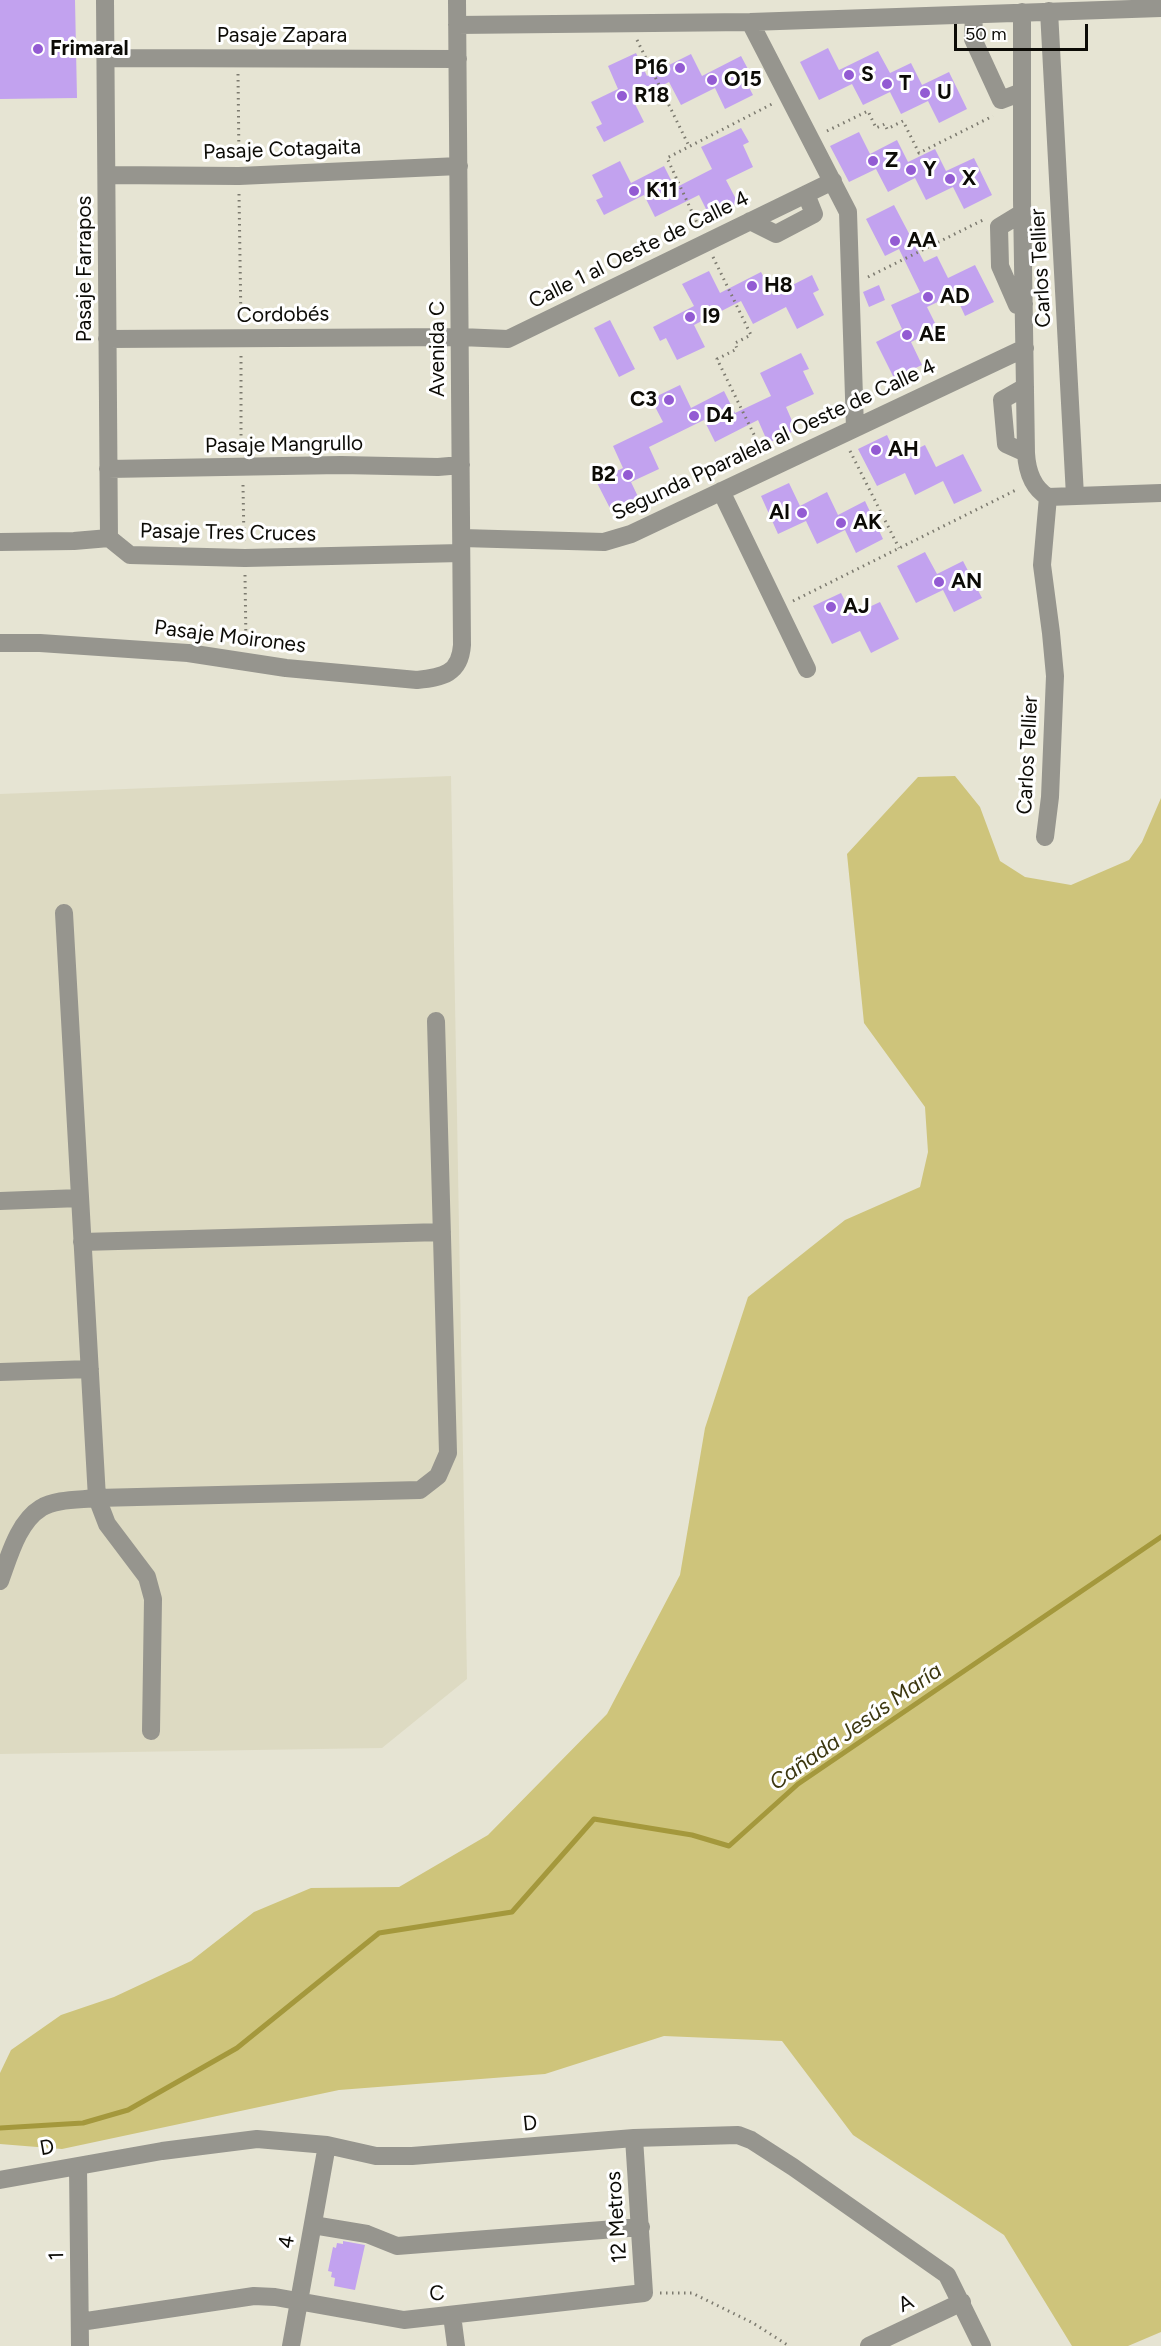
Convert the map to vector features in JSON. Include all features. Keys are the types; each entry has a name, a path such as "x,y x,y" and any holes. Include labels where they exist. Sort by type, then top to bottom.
{"street":[{"name":"Pasaje Farrapos","path":"105,0 109,538"},
{"name":"Avenida C","path":"452,670 461,659 462,546 457,0"},
{"path":"457,25 750,22 974,15 1003,7 1022,12 1161,8"},
{"name":"Carlos Tellier","path":"1049,11 1075,496"},
{"name":"Carlos Tellier","path":"1022,12 1022,213 1026,453 1030,475 1038,491 1048,497 1042,565 1052,633 1054,676 1050,797 1045,837"},
{"path":"974,15 973,39 1001,100 1022,97"},
{"path":"750,22 848,212 851,286 848,431"},
{"name":"Pasaje Zapara","path":"106,58 458,59"},
{"name":"Pasaje Cotagaita","path":"107,175 239,176 459,166"},
{"name":"Calle 1 al Oeste de Calle 4","path":"460,337 508,339 833,181"},
{"name":"Cordobés","path":"107,339 460,337"},
{"name":"Segunda Pparalela al Oeste de Calle 4","path":"462,546 604,542 631,534 1025,348"},
{"name":"Pasaje Mangrullo","path":"108,470 461,465"},
{"path":"721,491 807,669"},
{"path":"1048,497 1161,493"},
{"name":"Pasaje Tres Cruces","path":"0,542 109,538 130,555 245,558 462,546"},
{"name":"Pasaje Moirones","path":"0,643 188,653 246,660 286,668 417,680 436,677 452,670"},
{"path":"64,913 97,1498 107,1524 129,1550 147,1577 153,1599 151,1731"},
{"path":"0,1581 15,1542 27,1521 42,1507 97,1498 420,1490 438,1476 448,1454 436,1021"},
{"path":"0,1201 80,1198"},
{"path":"82,1242 442,1232"},
{"path":"0,1372 90,1370"},
{"name":"D","path":"0,2180 257,2139 327,2145 376,2156 412,2156 634,2138 738,2135 751,2140 947,2275 982,2346"},
{"name":"12 Metros","path":"634,2138 644,2293"},
{"name":"4","path":"291,2346 327,2145"},
{"name":"1","path":"78,2166 80,2346"},
{"path":"313,2225 367,2234 397,2246 641,2227"},
{"name":"C","path":"80,2322 254,2296 275,2297 404,2320 644,2293"},
{"name":"A","path":"869,2346 962,2302"},
{"path":"452,2315 456,2346"}],"path":[{"path":"628,24 689,146"},
{"path":"237,58 246,660"},
{"path":"770,468 717,359 737,349 735,343 751,334 667,158 788,95"},
{"path":"811,139 868,111 876,128 885,124 887,129 903,121 919,153 1022,97"},
{"path":"851,286 990,216"},
{"path":"848,431 899,548"},
{"path":"792,602 1034,482"},
{"path":"644,2293 692,2293 753,2324 789,2346"}],"shaded area":[{"path":"451,776 467,1679 382,1748 0,1754 0,794"},
{"path":"955,776 980,807 1000,861 1025,877 1071,885 1129,860 1142,842 1161,798 1161,2332 1128,2346 1072,2346 1004,2235 853,2135 782,2041 664,2036 545,2074 339,2090 62,2149 0,2144 0,2073 11,2050 61,2015 114,1997 191,1961 254,1912 311,1888 399,1887 488,1835 607,1714 680,1575 705,1428 748,1297 845,1220 920,1187 928,1152 925,1107 864,1023 847,854 918,777"}],"building":[{"name":"Frimaral","path":"0,0 75,0 77,98 0,99"},
{"path":"828,48 839,70 878,51 890,73 911,63 922,85 949,72 967,109 939,123 928,101 901,114 890,92 863,105 852,84 819,100 800,62"},
{"path":"636,53 647,76 691,54 702,76 741,56 749,71 742,74 753,95 725,109 715,88 681,105 669,82 633,100 644,122 604,142 596,127 602,124 591,102 618,89 608,66"},
{"path":"741,128 749,142 743,145 753,167 726,180 738,203 710,217 699,195 655,217 644,195 604,215 596,200 603,197 592,175 620,161 631,183 664,166 675,188 712,169 701,147"},
{"path":"859,132 870,154 897,140 908,162 935,149 946,171 974,158 992,195 964,209 953,187 926,200 915,178 888,192 876,169 849,182 830,146"},
{"path":"894,205 924,262 937,256 948,278 975,265 994,302 965,316 955,294 927,307 938,329 911,342 922,365 894,378 876,342 902,329 891,305 920,292 899,249 885,256 866,219"},
{"path":"709,271 720,293 761,272 773,295 812,275 819,290 813,293 824,315 797,329 786,307 753,324 741,301 694,325 705,347 677,360 666,338 660,341 653,327 694,306 682,284"},
{"path":"879,285 885,300 869,307 863,292"},
{"path":"610,320 635,369 619,377 594,328"},
{"path":"801,353 809,369 803,371 814,394 786,407 796,430 768,443 758,420 715,442 704,420 649,447 659,469 631,482 642,505 615,518 596,481 623,468 613,446 663,422 651,399 680,385 691,408 724,391 735,413 771,396 760,373"},
{"path":"887,435 898,458 925,445 936,467 963,454 982,491 954,504 943,481 915,495 905,473 877,486 858,449"},
{"path":"789,483 800,506 827,492 838,515 865,501 883,539 856,553 845,530 817,544 806,521 778,534 761,496"},
{"path":"925,552 937,574 963,561 982,598 954,612 943,590 916,603 897,566"},
{"path":"841,593 852,615 880,602 899,639 871,653 860,631 832,644 813,606"},
{"path":"343,2241 365,2245 355,2290 334,2286 335,2278 331,2277 332,2272 328,2271 333,2247 336,2248 337,2243 343,2244"}],"waterway":[{"name":"Cañada Jesús María","path":"0,2128 83,2123 128,2110 237,2048 379,1933 512,1912 594,1819 692,1835 729,1846 798,1784 1161,1537"}],"place":[{"name":"Frimaral","path":"38,49"},
{"name":"P16","path":"680,68"},
{"name":"S","path":"849,75"},
{"name":"O15","path":"712,80"},
{"name":"T","path":"887,84"},
{"name":"U","path":"925,93"},
{"name":"R18","path":"622,96"},
{"name":"Z","path":"873,161"},
{"name":"Y","path":"911,170"},
{"name":"X","path":"950,179"},
{"name":"K11","path":"634,191"},
{"name":"AA","path":"895,241"},
{"name":"H8","path":"752,286"},
{"name":"AD","path":"928,297"},
{"name":"I9","path":"690,317"},
{"name":"AE","path":"907,335"},
{"name":"C3","path":"669,400"},
{"name":"D4","path":"694,416"},
{"name":"AH","path":"876,450"},
{"name":"B2","path":"628,475"},
{"name":"AI","path":"802,513"},
{"name":"AK","path":"841,523"},
{"name":"AN","path":"939,582"},
{"name":"AJ","path":"831,607"}]}
